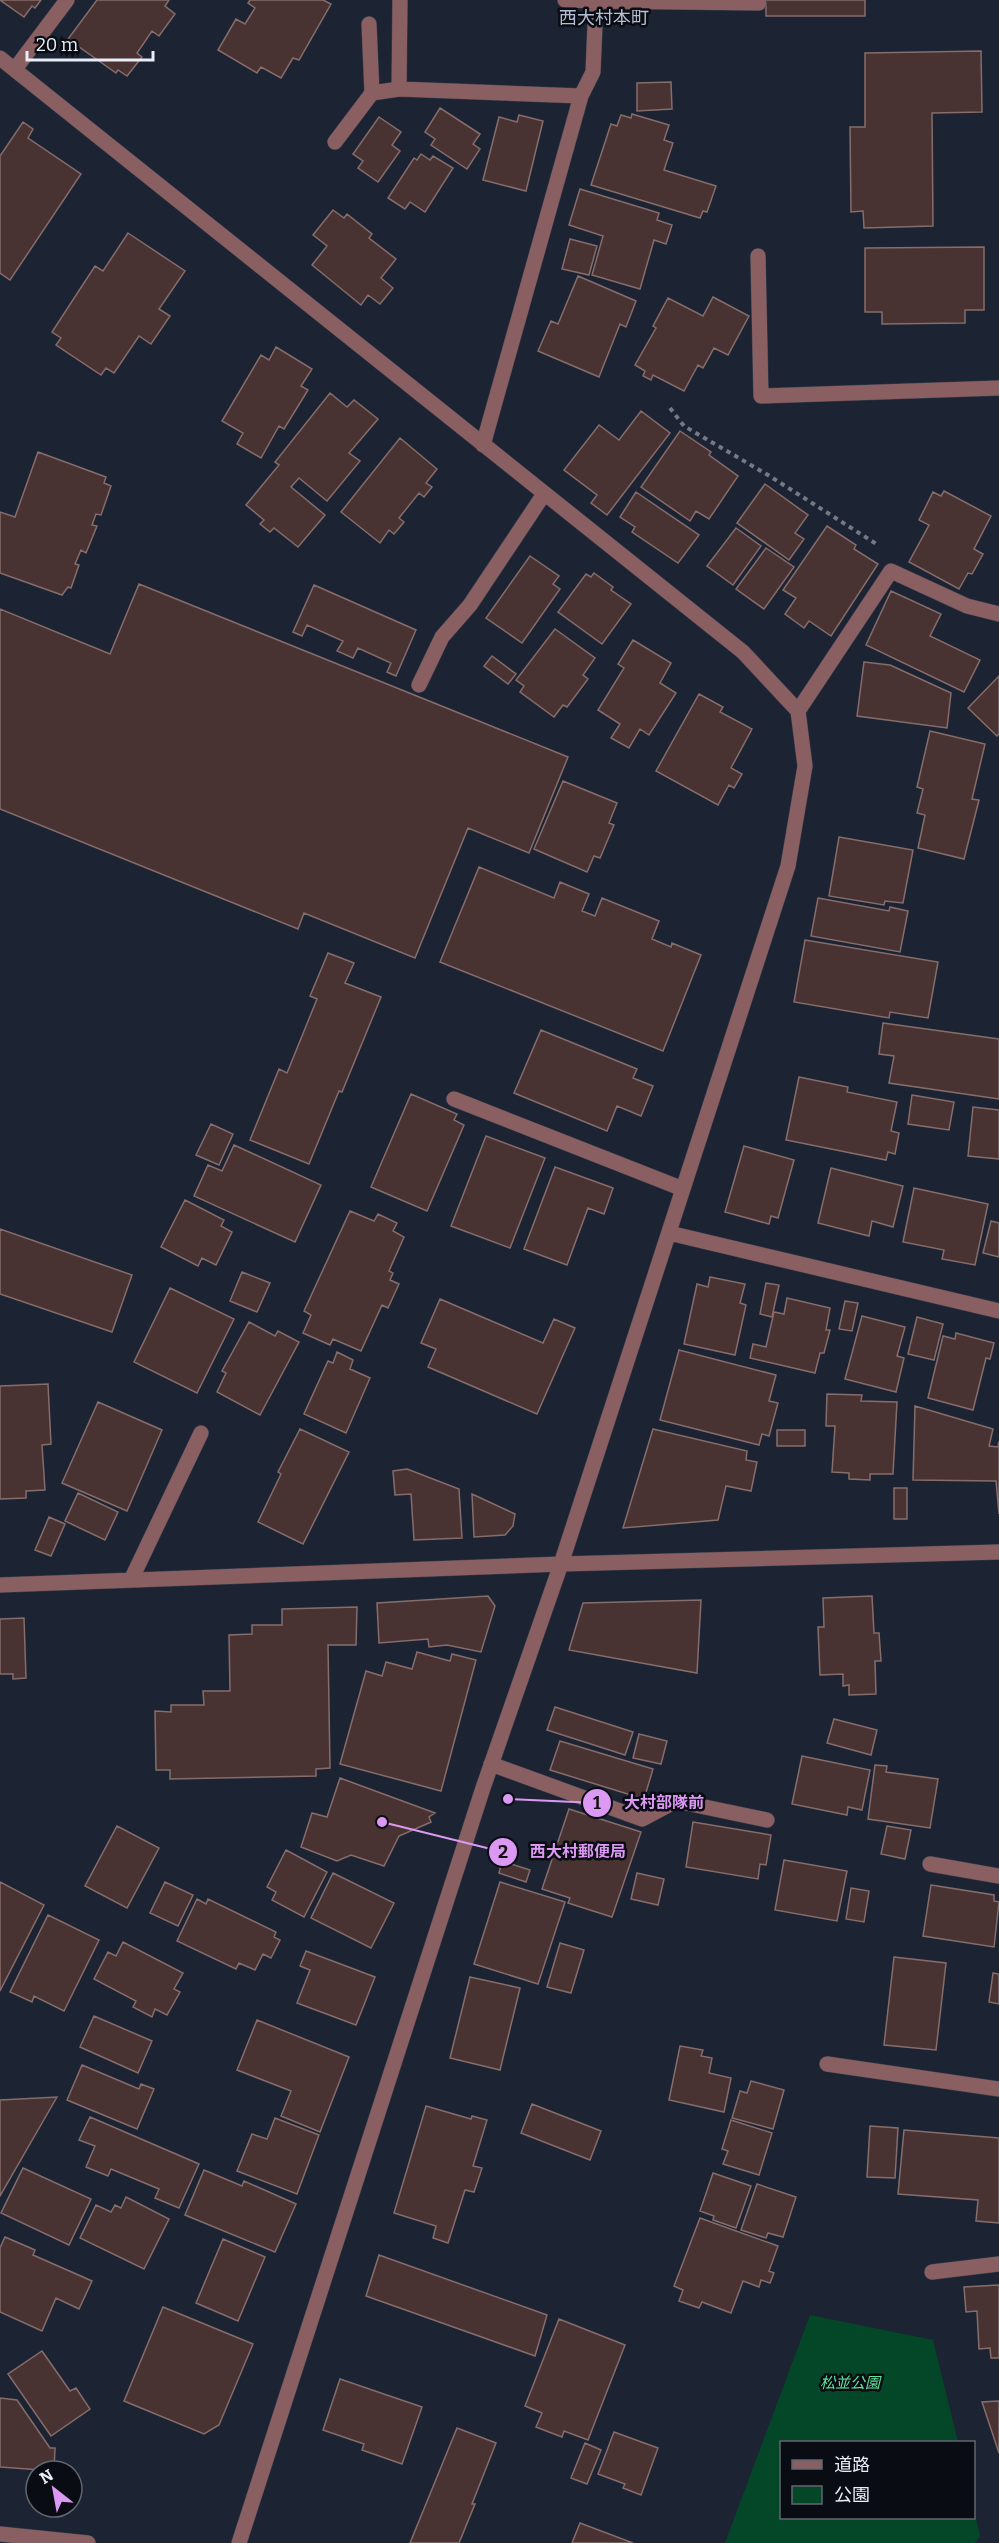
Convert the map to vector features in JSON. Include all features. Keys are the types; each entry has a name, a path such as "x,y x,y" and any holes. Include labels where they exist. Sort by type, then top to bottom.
{"street":[{"path":"15,69 67,0"},
{"path":"399,89 400,0"},
{"path":"565,0 759,3"},
{"path":"483,445 580,96 593,72 596,1"},
{"path":"335,142 372,93 369,24"},
{"path":"0,58 743,652 798,711 805,766 788,866 561,1564 491,1764 239,2543"},
{"path":"372,93 399,89 580,96"},
{"path":"758,256 761,396 999,388"},
{"path":"419,685 442,637 470,605 544,494"},
{"path":"798,711 891,571 967,606 999,614"},
{"path":"454,1099 683,1189"},
{"path":"669,1233 999,1311"},
{"path":"131,1580 201,1433"},
{"path":"0,1585 561,1564 999,1551"},
{"path":"491,1764 642,1819 676,1801 767,1820"},
{"path":"930,1864 999,1876"},
{"path":"827,2064 999,2089"},
{"path":"932,2272 999,2264"},
{"path":"0,2534 88,2543"}],"path":[{"path":"670,408 684,426 768,475 896,557 891,571"}],"green space":[{"name":"松並公園","path":"810,2315 933,2340 958,2441 780,2441 780,2519 975,2519 975,2514 980,2536 975,2543 725,2543"}],"building":[{"path":"0,0 41,0 35,8 32,6 24,17"},
{"path":"97,0 169,0 165,6 175,14 159,36 152,31 137,53 142,57 127,76 118,70 116,73 68,39"},
{"path":"250,0 323,0 331,4 299,60 293,58 281,78 261,67 257,73 218,50 236,19 245,24 255,8 248,3"},
{"path":"766,0 865,0 865,16 766,16"},
{"path":"981,51 982,112 932,113 933,226 864,228 863,211 851,212 850,127 865,127 865,53"},
{"path":"671,82 672,109 637,111 637,83"},
{"path":"440,108 480,134 473,144 480,149 467,169 431,145 435,139 425,132"},
{"path":"632,114 669,125 664,140 673,143 664,170 716,186 707,212 703,211 700,218 591,185 611,124 617,126 621,115 631,118"},
{"path":"519,115 543,121 526,191 483,180 499,117 517,122"},
{"path":"379,117 401,132 392,145 400,151 378,182 358,168 363,161 353,154"},
{"path":"23,122 33,129 28,138 81,174 10,280 0,273 0,156"},
{"path":"421,154 430,160 433,156 453,168 425,212 410,202 405,209 388,198 414,158 417,160"},
{"path":"580,189 659,213 657,220 672,225 666,244 654,240 640,289 592,275 603,236 569,225"},
{"path":"333,210 344,218 347,214 372,234 369,238 396,259 381,278 393,288 380,304 368,295 361,305 312,265 327,246 313,235"},
{"path":"128,233 185,271 159,309 170,316 151,344 139,336 114,373 106,368 101,375 56,345 61,338 52,332 95,266 103,271"},
{"path":"570,239 597,246 589,275 562,269"},
{"path":"984,247 984,310 965,310 965,323 882,324 882,312 865,312 865,248"},
{"path":"578,276 636,301 626,327 620,324 599,377 538,351 551,321 558,324"},
{"path":"713,297 749,316 728,355 714,348 703,368 698,365 684,391 653,375 651,380 643,376 645,371 635,365 656,328 653,326 668,298 703,316"},
{"path":"276,347 312,369 301,386 308,390 284,429 279,426 261,458 237,444 243,433 222,421 261,355 269,360"},
{"path":"330,393 347,407 354,400 378,419 349,453 360,461 327,501 299,478 291,487 325,515 298,547 274,528 270,532 260,524 264,520 246,505 279,465 275,462"},
{"path":"641,411 670,433 607,515 591,503 597,495 564,470 599,425 619,440"},
{"path":"680,431 711,452 709,455 738,476 709,519 696,511 690,521 641,487"},
{"path":"400,438 437,469 426,483 432,487 424,497 419,493 399,518 404,522 394,534 389,530 380,543 341,512"},
{"path":"38,452 106,477 104,483 111,486 101,515 96,514 92,525 97,526 86,553 81,550 75,564 79,565 71,588 68,587 62,595 0,573 0,512 15,517"},
{"path":"765,484 808,515 795,533 804,539 789,560 737,523"},
{"path":"944,491 991,516 974,549 983,554 972,574 968,573 959,589 909,562 929,525 919,520 933,492 941,496"},
{"path":"636,492 699,535 678,563 632,532 635,527 620,517"},
{"path":"827,526 856,545 854,549 878,564 831,636 809,621 804,628 785,614 796,598 783,590"},
{"path":"736,528 761,546 733,585 707,566"},
{"path":"766,548 794,567 764,609 736,589"},
{"path":"530,556 559,576 553,584 560,589 522,643 486,618"},
{"path":"594,573 613,587 611,590 631,604 602,644 558,612 586,574 591,577"},
{"path":"139,584 568,757 529,853 468,828 415,958 304,913 298,929 0,809 0,609 110,654"},
{"path":"314,585 416,630 396,676 387,672 391,663 358,648 353,658 337,651 343,641 307,625 302,636 293,632"},
{"path":"891,591 941,614 930,636 980,660 964,692 866,645"},
{"path":"555,629 595,658 583,675 588,679 567,707 563,705 554,717 520,692 524,686 516,680"},
{"path":"633,640 671,663 660,683 676,693 649,735 640,729 629,748 611,738 620,724 598,710 624,668 618,664"},
{"path":"492,656 516,674 508,684 484,666"},
{"path":"864,662 890,665 951,693 947,728 857,716"},
{"path":"999,676 999,734 997,736 968,708"},
{"path":"699,694 723,707 720,712 752,729 731,768 742,774 734,788 729,785 718,805 656,771"},
{"path":"930,731 985,744 972,799 979,800 964,859 918,848 925,815 917,813 923,789 917,787"},
{"path":"563,781 617,803 609,823 614,825 600,858 594,856 587,872 534,849"},
{"path":"839,837 913,850 903,903 885,901 884,905 829,896"},
{"path":"479,867 554,898 560,882 589,894 582,911 595,916 602,898 659,921 652,939 671,947 672,943 701,955 663,1051 440,962"},
{"path":"818,898 889,911 890,907 908,911 900,952 811,936"},
{"path":"805,940 938,962 928,1018 890,1012 889,1018 794,1002"},
{"path":"328,953 354,963 345,983 381,997 309,1164 250,1140 279,1069 287,1073 317,999 310,996"},
{"path":"883,1023 999,1039 999,1099 889,1083 894,1056 879,1054"},
{"path":"541,1030 637,1069 633,1078 653,1086 641,1116 617,1106 607,1131 514,1093"},
{"path":"799,1077 848,1087 847,1092 897,1102 891,1131 899,1133 895,1154 888,1152 886,1160 786,1140"},
{"path":"411,1094 457,1114 454,1120 464,1125 427,1211 371,1187"},
{"path":"912,1095 954,1102 949,1130 908,1124"},
{"path":"973,1107 999,1110 999,1159 968,1156"},
{"path":"211,1124 233,1134 219,1165 196,1155"},
{"path":"486,1136 545,1158 510,1248 451,1226"},
{"path":"234,1145 321,1185 295,1242 194,1196 208,1165 222,1171"},
{"path":"744,1146 794,1160 778,1218 771,1216 769,1224 725,1212"},
{"path":"555,1167 613,1188 604,1214 588,1208 567,1265 524,1249"},
{"path":"831,1168 903,1186 893,1227 872,1221 869,1236 818,1223"},
{"path":"914,1188 988,1204 975,1265 942,1259 944,1250 903,1242"},
{"path":"185,1200 224,1220 221,1226 232,1232 216,1265 202,1258 198,1266 161,1247"},
{"path":"350,1211 374,1221 378,1214 397,1223 393,1231 404,1237 389,1271 393,1273 390,1280 399,1284 388,1308 382,1305 361,1351 333,1339 330,1345 303,1333 311,1315 304,1311"},
{"path":"991,1221 999,1223 999,1257 983,1253"},
{"path":"0,1229 132,1275 112,1332 0,1294"},
{"path":"242,1272 270,1283 257,1312 230,1301"},
{"path":"710,1277 745,1284 740,1303 746,1305 735,1355 684,1344 697,1284 708,1287"},
{"path":"766,1283 779,1285 772,1317 760,1314"},
{"path":"170,1288 234,1319 197,1393 134,1362"},
{"path":"787,1298 830,1308 826,1330 830,1330 824,1353 820,1353 815,1373 750,1358 753,1344 766,1347 774,1312 784,1314"},
{"path":"440,1299 543,1343 554,1319 575,1328 537,1414 428,1367 436,1349 421,1343"},
{"path":"845,1301 858,1303 852,1331 839,1329"},
{"path":"862,1316 905,1327 897,1356 904,1358 896,1392 845,1379"},
{"path":"917,1317 943,1324 934,1360 908,1354"},
{"path":"249,1322 275,1336 278,1331 299,1342 260,1415 217,1392 226,1373 222,1371"},
{"path":"956,1333 994,1343 990,1359 986,1358 973,1410 928,1398 943,1336 955,1339"},
{"path":"679,1350 776,1375 769,1401 778,1403 769,1436 762,1434 759,1445 660,1420"},
{"path":"337,1352 353,1360 350,1369 370,1378 346,1433 304,1414 328,1361 333,1363"},
{"path":"48,1384 51,1444 42,1445 45,1490 26,1491 26,1498 0,1499 0,1386"},
{"path":"827,1394 862,1395 861,1401 897,1402 893,1474 870,1474 870,1480 849,1479 849,1473 832,1472 835,1426 826,1426"},
{"path":"98,1402 162,1430 127,1511 62,1483"},
{"path":"915,1406 993,1429 989,1446 998,1447 999,1441 999,1514 996,1481 913,1480"},
{"path":"300,1429 349,1452 303,1544 258,1522 281,1474 278,1472"},
{"path":"653,1429 747,1451 746,1460 757,1462 751,1491 726,1486 718,1520 623,1528"},
{"path":"777,1430 805,1430 805,1446 777,1446"},
{"path":"407,1469 459,1489 462,1538 414,1540 411,1494 395,1495 393,1471"},
{"path":"894,1488 907,1488 907,1519 894,1519"},
{"path":"78,1493 118,1512 105,1540 65,1521"},
{"path":"472,1494 515,1514 513,1526 505,1535 474,1537"},
{"path":"49,1517 65,1524 51,1556 35,1550"},
{"path":"488,1596 495,1606 481,1652 447,1645 429,1647 428,1639 379,1643 377,1603"},
{"path":"872,1596 874,1633 879,1633 881,1661 875,1661 876,1694 849,1695 849,1685 843,1686 843,1674 820,1675 818,1627 824,1627 823,1598"},
{"path":"701,1600 697,1673 569,1650 583,1603"},
{"path":"357,1607 356,1645 328,1645 330,1768 316,1769 316,1776 170,1779 170,1770 156,1770 155,1711 171,1712 171,1705 204,1705 203,1691 230,1691 229,1635 252,1634 252,1625 282,1625 282,1609"},
{"path":"24,1618 26,1678 13,1679 13,1674 0,1674 0,1619"},
{"path":"417,1652 450,1661 452,1654 476,1660 441,1791 340,1764 366,1671 382,1676 386,1662 412,1669"},
{"path":"555,1707 633,1732 625,1755 547,1730"},
{"path":"834,1719 877,1730 871,1755 827,1743"},
{"path":"639,1734 667,1741 661,1764 633,1758"},
{"path":"560,1741 653,1769 644,1799 550,1770"},
{"path":"802,1756 870,1770 862,1810 848,1807 847,1815 792,1804"},
{"path":"875,1765 887,1766 886,1772 938,1779 930,1828 868,1819"},
{"path":"340,1778 435,1813 429,1817 431,1822 399,1836 384,1866 351,1855 337,1861 301,1847 312,1813 327,1817"},
{"path":"569,1809 641,1832 612,1917 568,1903 570,1898 542,1889"},
{"path":"693,1822 771,1835 766,1865 760,1864 758,1879 686,1867"},
{"path":"117,1826 159,1848 127,1908 85,1886"},
{"path":"887,1826 911,1830 905,1859 881,1854"},
{"path":"286,1850 327,1872 304,1917 272,1900 276,1892 267,1887"},
{"path":"784,1860 847,1871 837,1921 775,1910"},
{"path":"502,1861 530,1870 526,1882 499,1873"},
{"path":"333,1873 394,1903 371,1948 311,1918"},
{"path":"637,1873 664,1879 658,1905 631,1899"},
{"path":"0,1882 44,1905 0,1991"},
{"path":"165,1882 193,1895 178,1926 150,1913"},
{"path":"500,1882 565,1902 538,1984 474,1964"},
{"path":"931,1885 994,1895 994,1901 999,1902 994,1947 923,1936"},
{"path":"851,1888 869,1891 864,1922 846,1919"},
{"path":"197,1899 206,1904 208,1899 276,1932 274,1937 280,1940 271,1958 263,1954 255,1970 239,1963 236,1969 177,1941"},
{"path":"48,1915 99,1940 64,2011 34,1996 32,2002 10,1992"},
{"path":"123,1942 183,1973 174,1989 180,1992 167,2015 155,2009 152,2017 133,2007 136,2001 94,1979 108,1952 116,1956"},
{"path":"560,1943 584,1950 571,1993 547,1987"},
{"path":"306,1951 375,1977 356,2025 297,2003 310,1970 300,1966"},
{"path":"894,1957 946,1963 936,2050 884,2045"},
{"path":"993,1973 999,1974 999,2004 989,2002"},
{"path":"470,1977 520,1988 500,2070 450,2058"},
{"path":"94,2016 152,2041 138,2073 80,2047"},
{"path":"257,2020 349,2057 320,2132 281,2116 291,2091 237,2070"},
{"path":"680,2046 703,2050 701,2056 712,2058 709,2073 731,2078 724,2112 669,2100"},
{"path":"82,2065 139,2089 141,2084 154,2089 137,2129 67,2100"},
{"path":"751,2081 784,2090 773,2129 732,2118 740,2091 747,2093"},
{"path":"57,2097 0,2196 0,2100"},
{"path":"532,2104 601,2131 590,2160 521,2133"},
{"path":"426,2106 471,2119 472,2116 487,2120 473,2166 482,2168 474,2192 465,2190 448,2243 433,2238 436,2226 394,2213"},
{"path":"90,2117 199,2164 179,2208 155,2198 159,2189 111,2169 108,2176 86,2167 95,2146 79,2140"},
{"path":"275,2118 319,2135 297,2194 237,2171 252,2134 267,2139"},
{"path":"731,2120 772,2133 759,2175 723,2164 728,2151 722,2149"},
{"path":"870,2126 898,2128 895,2178 867,2177"},
{"path":"904,2130 999,2138 999,2223 976,2221 978,2200 898,2194"},
{"path":"23,2168 91,2199 69,2245 1,2213"},
{"path":"204,2170 242,2186 244,2181 296,2204 275,2252 185,2215"},
{"path":"713,2173 751,2186 736,2228 713,2220 714,2216 700,2211"},
{"path":"757,2184 796,2197 783,2237 768,2233 766,2238 741,2230"},
{"path":"126,2197 169,2219 144,2269 80,2238 96,2205 111,2212 115,2205 121,2208"},
{"path":"700,2218 778,2246 769,2271 774,2273 770,2283 761,2280 759,2287 743,2281 731,2313 702,2302 699,2308 679,2301 683,2290 674,2286"},
{"path":"5,2237 35,2250 33,2255 92,2281 79,2309 56,2298 42,2331 0,2312 0,2248"},
{"path":"223,2239 265,2257 238,2321 196,2303"},
{"path":"379,2255 547,2315 535,2356 366,2296"},
{"path":"999,2285 999,2358 991,2358 990,2348 979,2349 977,2311 966,2312 964,2287"},
{"path":"163,2307 253,2344 219,2425 204,2434 124,2401"},
{"path":"559,2319 625,2345 588,2440 564,2431 562,2437 536,2427 542,2413 525,2406"},
{"path":"42,2351 70,2391 76,2388 90,2409 51,2436 8,2374"},
{"path":"340,2379 422,2407 402,2464 362,2450 364,2444 323,2430"},
{"path":"0,2398 17,2400 50,2448 55,2448 55,2459 24,2459 24,2469 0,2467"},
{"path":"999,2401 999,2453 982,2402"},
{"path":"457,2428 496,2443 472,2504 475,2504 459,2543 410,2543"},
{"path":"614,2432 658,2448 641,2495 623,2488 625,2484 598,2474"},
{"path":"585,2443 601,2450 587,2484 571,2478"},
{"path":"580,2523 633,2543 572,2543"}],"place":[{"name":"大村部隊前","path":"508,1799"},
{"name":"西大村郵便局","path":"382,1822"}],"district":[{"name":"西大村本町","path":"604,18"}]}
